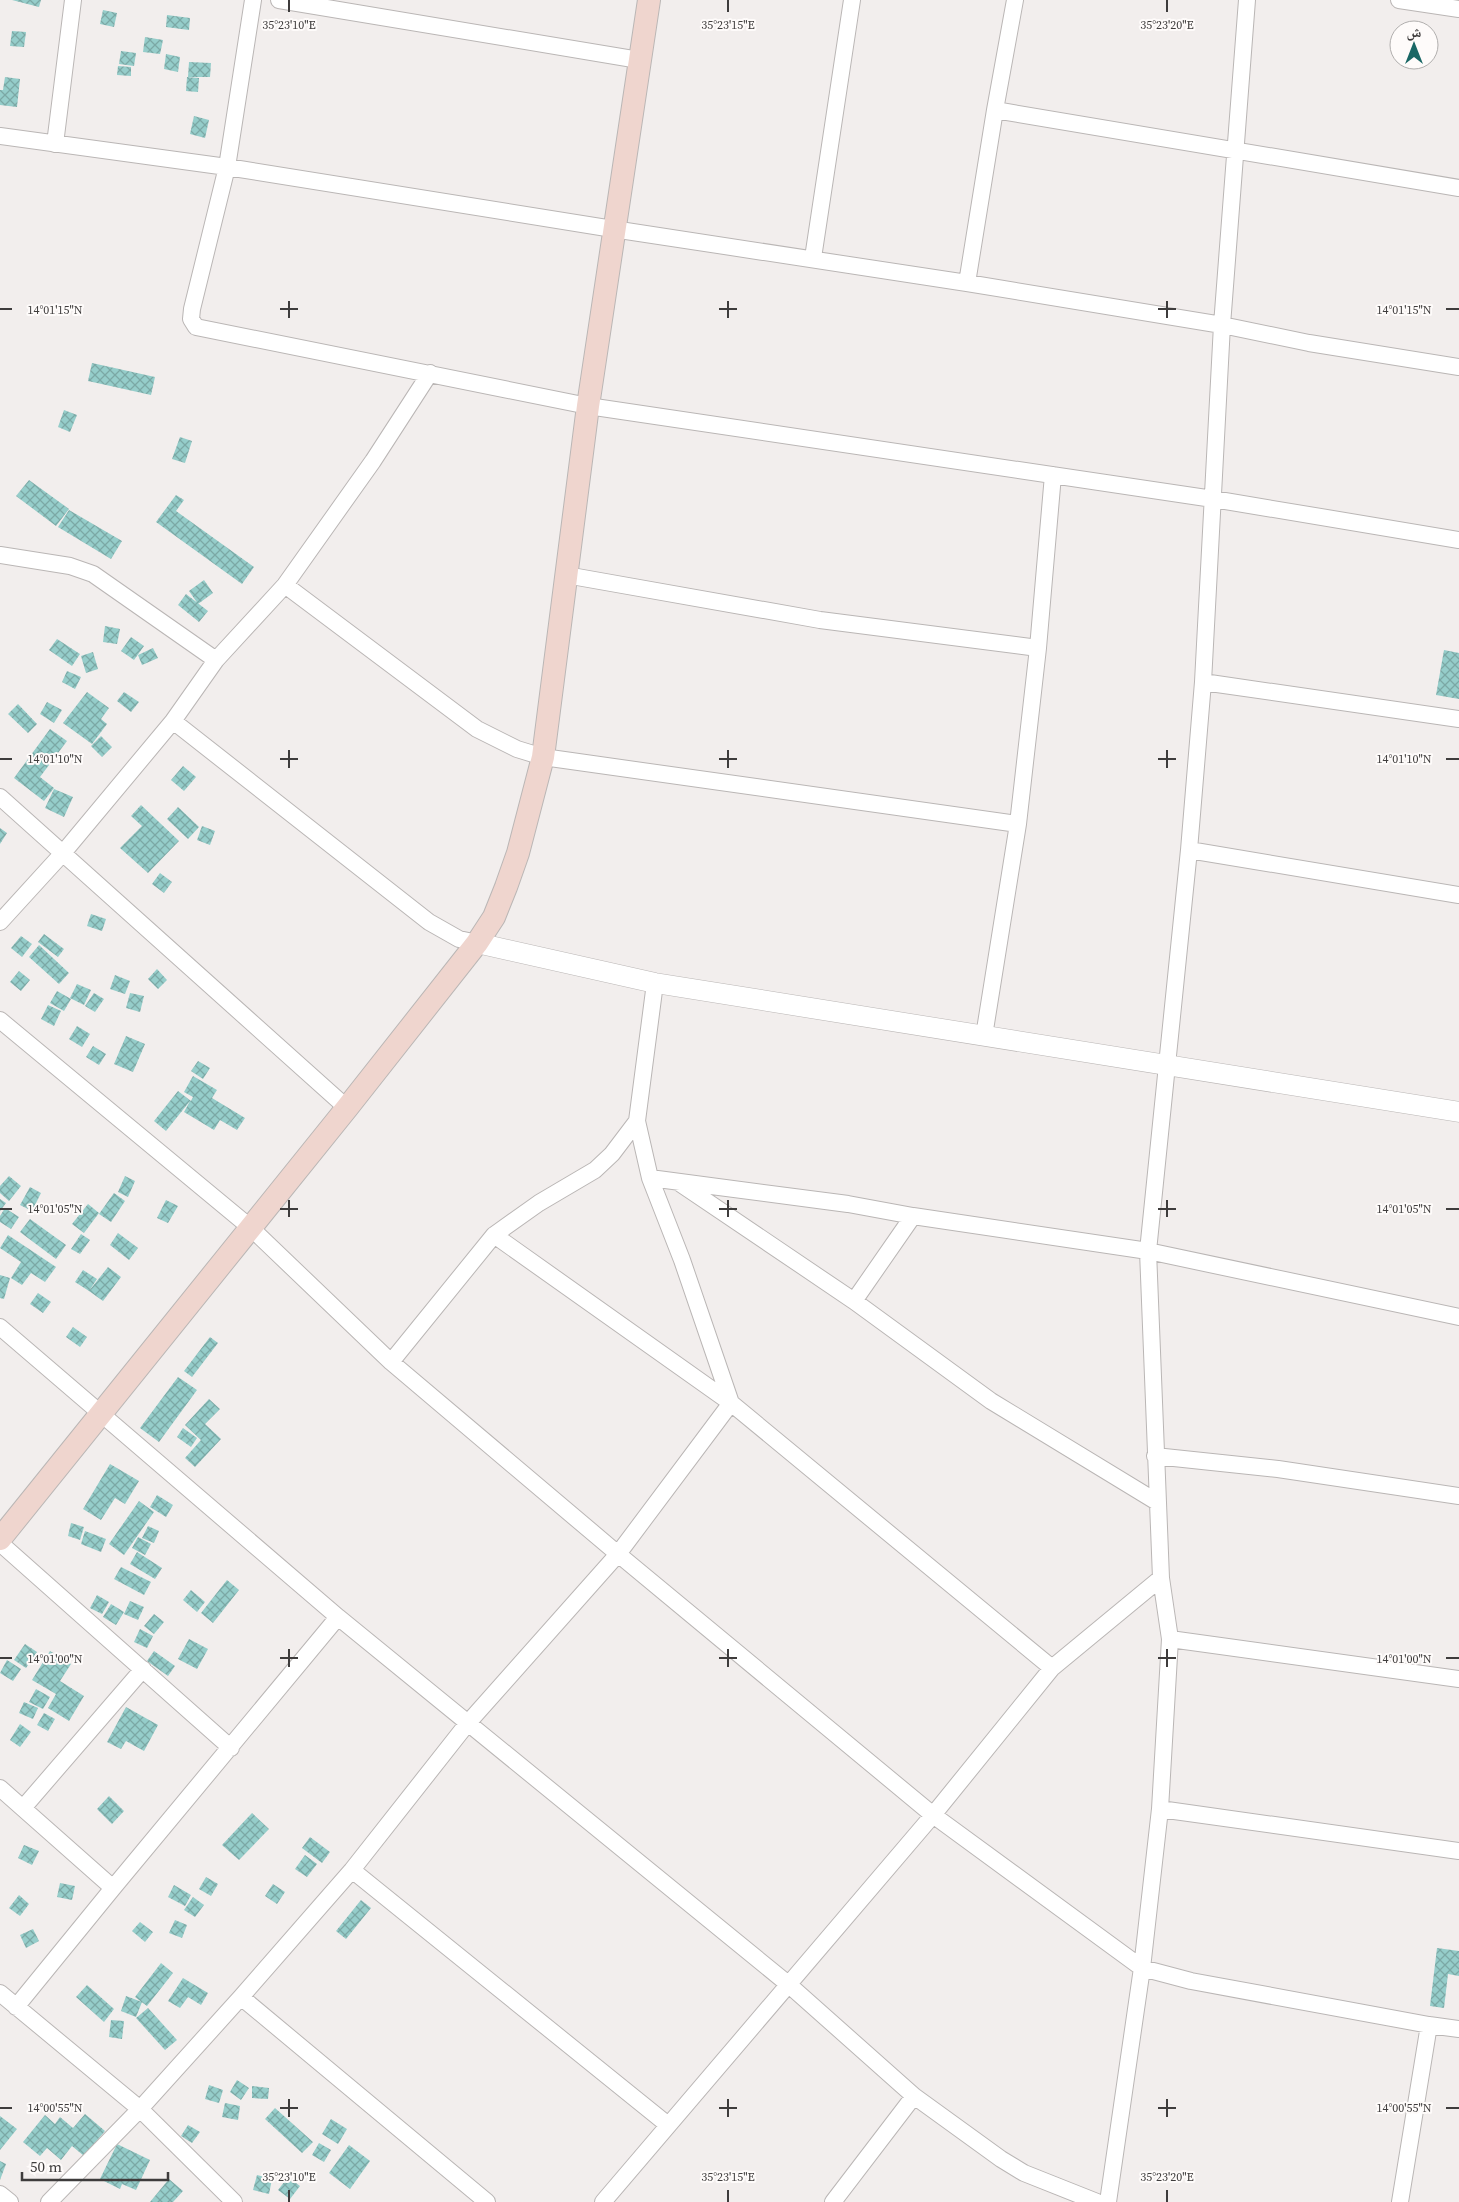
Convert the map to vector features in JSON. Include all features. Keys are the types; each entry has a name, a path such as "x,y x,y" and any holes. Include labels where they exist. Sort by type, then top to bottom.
{"main road":[{"path":"0,1539 347,1108 476,943 494,916 518,853 543,757 588,406 613,229 649,0"}],"street":[{"path":"55,144 73,0"},
{"path":"253,0 227,167 194,303 192,319 194,325 198,327 588,406 1213,499 1459,540"},
{"path":"279,0 639,60"},
{"path":"813,258 852,0"},
{"path":"967,283 1015,0"},
{"path":"1108,2202 1142,1968 1160,1809 1170,1639 1161,1578 1148,1251 1189,850 1202,682 1222,325 1247,0"},
{"path":"1399,0 1459,9"},
{"path":"995,110 1459,188"},
{"path":"0,152 5,137 227,167 613,229 813,258 1222,325 1309,343 1459,367"},
{"path":"0,922 63,853 173,721 216,660 285,585 373,461 430,373"},
{"path":"984,1036 1018,824 1038,648 1053,475"},
{"path":"0,555 70,566 94,574 216,660"},
{"path":"566,575 820,620 1038,648"},
{"path":"285,585 478,729 517,750 543,757 1018,824"},
{"path":"1202,682 1459,719"},
{"path":"173,721 428,922 459,939 655,983 1459,1112"},
{"path":"0,797 347,1108"},
{"path":"1189,850 1459,894"},
{"path":"655,983 637,1121 650,1178 682,1260 731,1403"},
{"path":"0,1020 251,1228 391,1362 618,1554 933,1815 1142,1968 1191,1980 1459,2029"},
{"path":"391,1362 494,1235 539,1203 595,1170 612,1154 637,1121"},
{"path":"650,1178 848,1204 913,1216 1148,1251 1459,1316"},
{"path":"677,1181 854,1301 991,1401 1157,1502"},
{"path":"854,1301 913,1216"},
{"path":"494,1235 731,1403 1052,1668"},
{"path":"0,1327 102,1412 338,1617 788,1984 914,2096 1001,2159 1024,2173 1097,2202"},
{"path":"49,2202 140,2109 352,1870 467,1724 618,1554 731,1403"},
{"path":"1155,1456 1278,1469 1459,1496"},
{"path":"0,1543 231,1748"},
{"path":"603,2202 933,1815 1052,1668 1161,1578"},
{"path":"16,2007 338,1617"},
{"path":"1170,1639 1459,1679"},
{"path":"23,1808 143,1670"},
{"path":"0,1788 113,1888"},
{"path":"1160,1809 1459,1851"},
{"path":"352,1870 668,2125"},
{"path":"0,1993 140,2109 234,2202"},
{"path":"241,1997 487,2202"},
{"path":"1400,2202 1429,2025"},
{"path":"833,2202 914,2096"},
{"path":"0,2194 10,2202"}],"building":[{"path":"12,0 41,0 39,7"},
{"path":"103,10 117,13 114,27 100,24"},
{"path":"167,15 190,18 189,30 166,27"},
{"path":"12,31 26,32 24,47 10,46"},
{"path":"145,37 163,40 160,54 143,52"},
{"path":"121,51 136,53 134,66 119,64"},
{"path":"166,54 180,57 178,72 164,69"},
{"path":"189,62 211,63 210,77 188,77"},
{"path":"118,66 131,67 131,76 117,75"},
{"path":"5,77 20,79 17,107 0,105 0,90 3,90"},
{"path":"187,77 199,78 198,92 186,91"},
{"path":"194,116 209,120 205,138 190,134"},
{"path":"92,363 155,377 151,395 88,381"},
{"path":"64,410 77,415 70,432 58,427"},
{"path":"180,437 192,441 185,463 172,459"},
{"path":"29,480 69,509 56,526 16,496"},
{"path":"176,495 184,500 176,511 254,567 242,584 156,522"},
{"path":"69,510 122,541 111,559 58,527"},
{"path":"204,580 213,593 198,604 189,591"},
{"path":"186,594 208,611 199,622 178,605"},
{"path":"105,626 120,629 117,644 103,642"},
{"path":"131,637 144,646 134,660 121,651"},
{"path":"57,639 80,654 72,666 49,650"},
{"path":"153,648 158,658 142,665 138,655"},
{"path":"1444,650 1459,653 1459,699 1436,695"},
{"path":"93,652 98,669 86,673 81,656"},
{"path":"67,671 81,677 75,689 62,682"},
{"path":"87,692 109,708 101,719 107,724 92,744 63,723"},
{"path":"124,692 139,702 131,712 117,701"},
{"path":"47,702 62,710 54,723 40,714"},
{"path":"18,704 37,724 28,733 8,714"},
{"path":"50,729 67,741 40,777 54,788 44,801 14,778"},
{"path":"101,736 112,747 102,757 91,746"},
{"path":"183,766 196,777 184,791 171,780"},
{"path":"54,789 73,797 64,817 45,808"},
{"path":"141,805 179,841 148,873 120,848 142,826 131,816"},
{"path":"178,807 199,827 188,839 167,819"},
{"path":"202,826 215,831 210,845 197,840"},
{"path":"0,828 7,833 0,844"},
{"path":"160,873 172,882 164,893 152,884"},
{"path":"91,914 106,919 102,931 87,926"},
{"path":"44,934 64,949 58,957 38,942"},
{"path":"21,936 32,944 22,957 11,948"},
{"path":"39,945 69,973 59,984 29,957"},
{"path":"157,969 167,980 158,989 148,979"},
{"path":"19,971 30,980 21,991 10,982"},
{"path":"115,975 130,981 125,994 110,989"},
{"path":"77,984 91,990 84,1005 70,998"},
{"path":"57,991 71,999 64,1011 50,1003"},
{"path":"94,993 104,999 95,1012 85,1006"},
{"path":"130,993 144,996 140,1012 126,1008"},
{"path":"48,1005 61,1011 54,1026 41,1019"},
{"path":"77,1026 90,1034 82,1047 69,1039"},
{"path":"126,1036 145,1044 133,1072 114,1064"},
{"path":"93,1046 106,1054 99,1065 86,1057"},
{"path":"198,1061 210,1068 203,1079 191,1071"},
{"path":"193,1076 217,1090 212,1098 245,1118 237,1130 220,1120 214,1130 184,1112 190,1101 166,1131 154,1121 178,1091 191,1101 193,1097 184,1092"},
{"path":"9,1176 21,1186 9,1201 0,1193 0,1186"},
{"path":"125,1176 135,1181 128,1197 118,1192"},
{"path":"30,1187 41,1193 32,1211 20,1205"},
{"path":"114,1193 125,1201 111,1222 99,1214"},
{"path":"0,1199 6,1203 0,1211"},
{"path":"166,1200 178,1206 168,1223 157,1218"},
{"path":"88,1204 99,1213 84,1233 72,1224"},
{"path":"5,1208 19,1217 11,1229 0,1222 0,1216"},
{"path":"30,1219 66,1245 56,1259 20,1232"},
{"path":"118,1233 138,1248 129,1260 110,1245"},
{"path":"81,1234 90,1240 80,1254 71,1249"},
{"path":"8,1235 56,1267 45,1282 31,1273 22,1285 11,1278 21,1262 0,1248"},
{"path":"108,1267 121,1277 103,1301 89,1291"},
{"path":"83,1270 97,1279 89,1291 75,1282"},
{"path":"0,1275 10,1278 4,1299 0,1298"},
{"path":"38,1293 51,1302 43,1313 30,1304"},
{"path":"73,1327 87,1337 80,1347 66,1337"},
{"path":"210,1337 218,1343 192,1377 184,1371"},
{"path":"178,1377 197,1390 159,1442 140,1428"},
{"path":"209,1399 220,1409 205,1424 221,1439 195,1467 185,1458 201,1440 185,1425"},
{"path":"183,1428 197,1438 191,1447 177,1437"},
{"path":"110,1464 139,1481 125,1504 115,1498 101,1520 83,1509"},
{"path":"157,1495 173,1505 166,1517 150,1507"},
{"path":"139,1501 154,1512 124,1555 109,1544"},
{"path":"71,1523 84,1527 80,1540 68,1536"},
{"path":"148,1526 159,1531 154,1543 142,1538"},
{"path":"85,1531 106,1539 101,1552 81,1544"},
{"path":"138,1537 151,1544 145,1555 132,1548"},
{"path":"137,1552 162,1568 155,1579 130,1564"},
{"path":"121,1567 151,1582 144,1595 114,1579"},
{"path":"227,1580 239,1590 213,1623 201,1613"},
{"path":"191,1590 205,1602 197,1612 183,1600"},
{"path":"97,1595 109,1602 102,1614 90,1608"},
{"path":"130,1601 144,1607 138,1620 124,1614"},
{"path":"111,1604 124,1612 116,1625 103,1617"},
{"path":"154,1614 164,1622 154,1634 144,1626"},
{"path":"140,1629 153,1636 147,1648 134,1642"},
{"path":"189,1639 208,1649 197,1669 178,1659"},
{"path":"25,1644 37,1652 26,1668 14,1660"},
{"path":"50,1651 71,1664 60,1681 84,1696 69,1721 48,1708 56,1694 32,1680"},
{"path":"154,1651 175,1666 168,1676 147,1661"},
{"path":"7,1660 21,1669 13,1681 0,1673"},
{"path":"36,1689 50,1697 43,1709 29,1702"},
{"path":"24,1702 38,1708 33,1719 19,1713"},
{"path":"126,1707 158,1725 144,1751 126,1741 121,1749 107,1742"},
{"path":"44,1713 55,1719 48,1731 37,1725"},
{"path":"20,1724 31,1732 20,1747 10,1740"},
{"path":"109,1796 124,1811 112,1824 97,1809"},
{"path":"252,1813 269,1829 239,1860 222,1845"},
{"path":"310,1837 330,1852 322,1863 302,1848"},
{"path":"24,1845 39,1851 32,1865 18,1858"},
{"path":"305,1855 317,1864 307,1877 295,1869"},
{"path":"206,1877 218,1884 211,1896 199,1889"},
{"path":"60,1883 75,1886 72,1900 57,1897"},
{"path":"273,1884 285,1892 277,1904 265,1896"},
{"path":"174,1885 191,1895 185,1906 168,1897"},
{"path":"19,1895 29,1904 20,1916 9,1908"},
{"path":"193,1897 204,1905 195,1917 184,1910"},
{"path":"361,1900 371,1908 346,1939 336,1931"},
{"path":"175,1920 187,1925 182,1938 169,1933"},
{"path":"140,1922 153,1932 145,1942 132,1931"},
{"path":"33,1929 39,1941 26,1948 20,1935"},
{"path":"1437,1948 1459,1951 1459,1976 1448,1974 1444,2008 1430,2006"},
{"path":"161,1963 173,1973 147,2006 135,1997"},
{"path":"183,1978 208,1993 201,2005 188,1997 180,2008 168,2001"},
{"path":"87,1985 114,2009 104,2022 76,1997"},
{"path":"126,1996 142,2002 136,2017 121,2011"},
{"path":"148,2008 177,2040 165,2050 136,2018"},
{"path":"111,2020 124,2021 122,2039 109,2037"},
{"path":"237,2080 249,2088 241,2100 230,2092"},
{"path":"209,2085 223,2090 219,2103 205,2099"},
{"path":"252,2086 269,2088 268,2099 252,2098"},
{"path":"225,2103 240,2106 238,2120 222,2117"},
{"path":"275,2108 313,2142 302,2153 265,2119"},
{"path":"85,2114 105,2131 84,2156 72,2146 61,2160 47,2148 40,2156 23,2142 45,2115 55,2124 60,2117 73,2128"},
{"path":"0,2116 17,2129 0,2150"},
{"path":"331,2119 347,2129 338,2144 322,2134"},
{"path":"188,2125 200,2132 192,2143 181,2136"},
{"path":"319,2143 331,2150 324,2162 312,2155"},
{"path":"117,2144 150,2160 136,2190 122,2184 120,2189 100,2179"},
{"path":"349,2145 370,2161 350,2189 329,2173"},
{"path":"0,2161 6,2164 0,2180"},
{"path":"257,2175 272,2179 269,2194 253,2190"},
{"path":"288,2177 300,2186 290,2199 278,2190"},
{"path":"169,2179 183,2191 173,2202 150,2202"}]}
